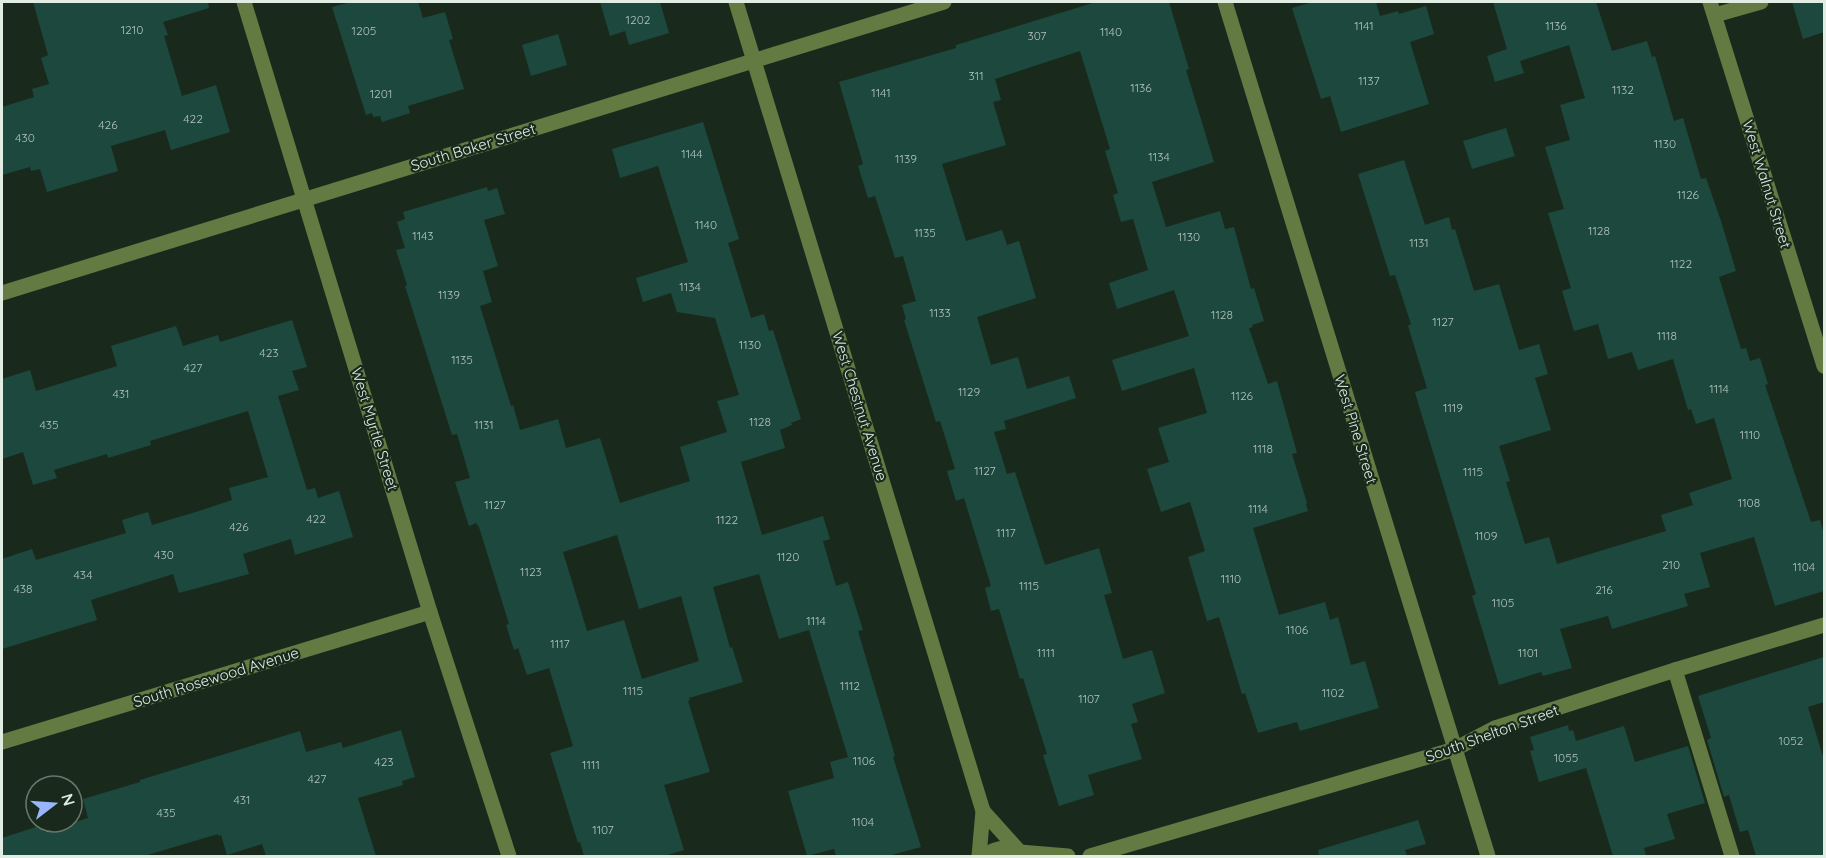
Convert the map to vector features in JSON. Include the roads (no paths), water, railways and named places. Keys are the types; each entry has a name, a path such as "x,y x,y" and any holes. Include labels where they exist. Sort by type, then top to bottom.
{"street":[{"name":"West Myrtle Street","path":"244,2 430,612 509,856"},
{"name":"West Chestnut Avenue","path":"736,2 983,811 981,856"},
{"name":"South Baker Street","path":"2,293 944,2"},
{"name":"West Pine Street","path":"1225,2 1488,856"},
{"path":"1712,8 1761,2"},
{"name":"West Walnut Street","path":"1712,8 1824,366"},
{"name":"South Rosewood Avenue","path":"2,742 430,612"},
{"name":"South Shelton Street","path":"1090,856 1455,749 1494,728 1824,625"},
{"path":"1675,670 1732,856"},
{"name":"West Chestnut Avenue","path":"983,811 1022,853"},
{"path":"981,856 991,851 1010,848 1022,853 1068,856"}]}
